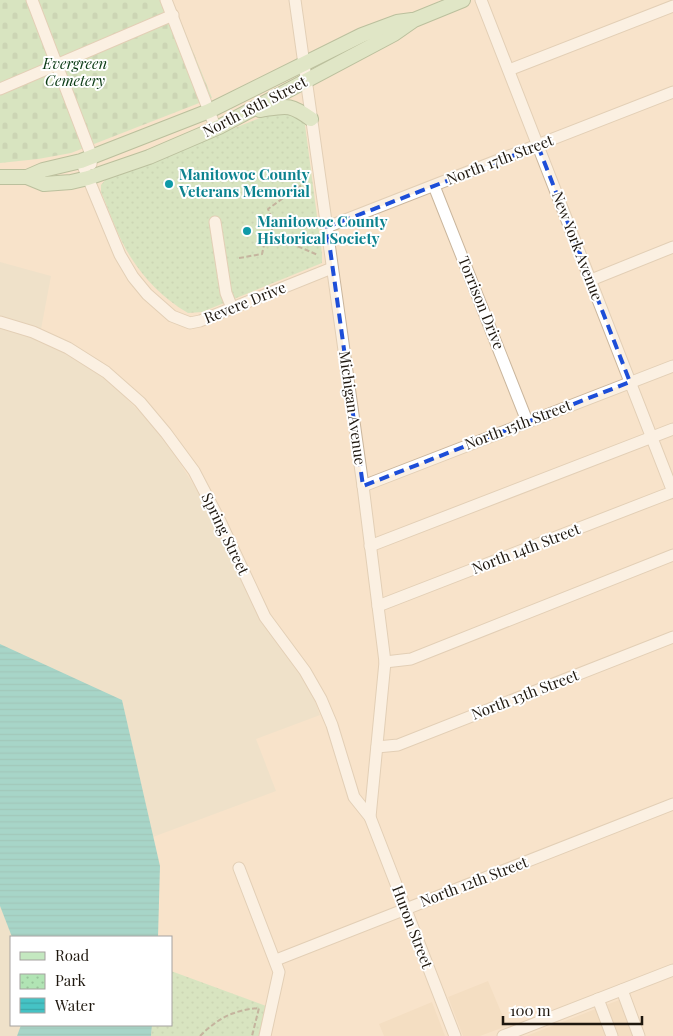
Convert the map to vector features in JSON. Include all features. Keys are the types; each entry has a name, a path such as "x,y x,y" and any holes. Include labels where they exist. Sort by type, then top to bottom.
{"main road":[{"name":"North 18th Street","path":"88,178 150,156 216,129 394,34 414,20 463,0"},
{"name":"North 18th Street","path":"86,159 209,111 362,35 397,22 414,20"},
{"path":"247,112 288,106 295,108 311,120"},
{"path":"27,178 43,170 86,159"},
{"path":"0,177 27,178 44,184 71,182 88,178"}],"street":[{"name":"Revere Drive","path":"32,0 57,64 86,159 88,178 126,266 147,294 172,316 190,323 200,321 332,268"},
{"path":"166,0 216,129"},
{"name":"Michigan Avenue","path":"295,0 363,486 385,662 370,817"},
{"name":"New York Avenue","path":"481,0 673,492"},
{"path":"509,70 673,6"},
{"path":"0,89 172,15"},
{"name":"North 17th Street","path":"327,227 673,92"},
{"name":"Torrison Drive","path":"434,186 528,421"},
{"path":"215,222 226,293 232,308"},
{"path":"591,280 673,247"},
{"name":"Spring Street","path":"0,322 33,332 68,348 106,372 140,402 166,433 194,471 220,521 265,617 305,671 322,699 354,797 370,817"},
{"name":"North 15th Street","path":"363,486 673,366"},
{"path":"370,546 673,429"},
{"name":"North 14th Street","path":"378,606 673,492"},
{"path":"385,662 411,659 673,555"},
{"name":"North 13th Street","path":"376,747 398,745 673,638"},
{"name":"North 12th Street","path":"276,960 673,804"},
{"name":"Huron Street","path":"370,817 455,1036"},
{"path":"239,868 276,960 279,972 265,1036"},
{"path":"503,1036 673,970"},
{"path":"622,990 639,1036"},
{"path":"598,1000 612,1036"}],"path":[{"path":"239,258 262,254 264,245 272,238 272,218 268,209 307,180"},
{"path":"272,238 290,243 318,255"},
{"path":"200,1036 219,1019 248,1009 260,1008 252,1036"}],"highlighted area":[{"path":"538,146 630,382 363,486 327,227"}],"shaded area":[{"path":"0,262 51,276 39,340 93,369 116,388 140,412 167,443 204,501 313,695 320,715 256,739 276,791 153,837 122,700 0,644"},
{"path":"0,906 12,936 10,936 10,1026 21,1026 17,1036 0,1036"},
{"path":"488,981 507,1026 480,1036 463,1036 448,997"},
{"path":"619,1000 635,1036 526,1036"},
{"path":"432,1002 445,1036 384,1036 379,1024"}],"green space":[{"name":"Evergreen Cemetery","path":"0,0 172,0 212,98 71,153 0,163"},
{"path":"283,110 302,118 305,125 322,263 202,312 188,313 163,295 148,281 136,265 118,233 101,192 101,185 106,179"},
{"path":"172,971 266,1006 259,1036 151,1036 152,1026 172,1026"}],"water":[{"path":"0,644 122,700 160,866 158,936 12,936 0,906"},
{"path":"21,1026 152,1026 151,1036 17,1036"}],"place":[{"name":"Manitowoc County Veterans Memorial","path":"169,184"},
{"name":"Manitowoc County Historical Society","path":"247,231"}]}
